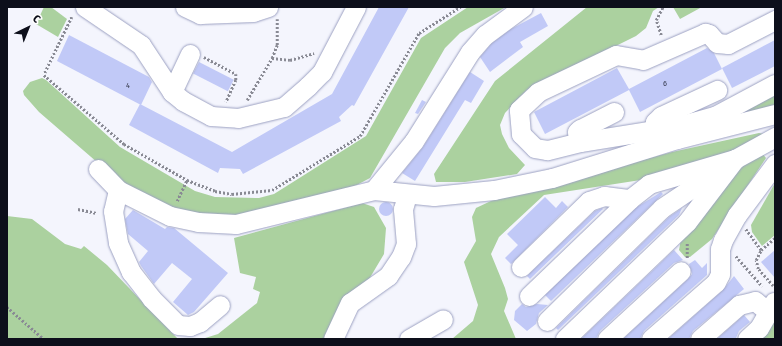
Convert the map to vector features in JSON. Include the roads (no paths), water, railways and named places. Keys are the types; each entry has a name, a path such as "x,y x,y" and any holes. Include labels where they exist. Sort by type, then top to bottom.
{"street":[{"path":"185,7 200,14 271,10"},
{"path":"80,8 141,45 172,92 211,116 247,117 284,107 322,72 356,7"},
{"path":"374,190 414,141 448,84 470,52 485,35 523,7"},
{"path":"775,20 728,44 717,43 709,34 705,33 643,60 616,55 538,92 519,110 521,134 535,148 547,150 580,142 653,130 678,133 775,114"},
{"path":"172,92 190,54"},
{"path":"98,169 118,190 170,216 198,222 236,224 374,190 408,195 434,196 494,190 552,178 678,133 715,116 775,84"},
{"path":"653,130 655,122 661,116 716,90"},
{"path":"580,142 577,132 580,129 614,112"},
{"path":"547,321 662,208 735,159 775,137"},
{"path":"529,296 630,199 649,184 735,159"},
{"path":"565,339 683,226 735,159"},
{"path":"651,339 716,282 720,274 720,249 723,240 737,215 775,164"},
{"path":"118,190 113,211 118,243 131,272 152,298 178,325 190,326 200,322 220,305"},
{"path":"333,339 350,303 388,276 401,257 406,244 403,209 408,195"},
{"path":"521,267 589,201 604,196 630,199"},
{"path":"607,339 681,271"},
{"path":"700,339 739,305 747,302 769,300 758,328 747,339"},
{"path":"409,339 443,319"}]}
